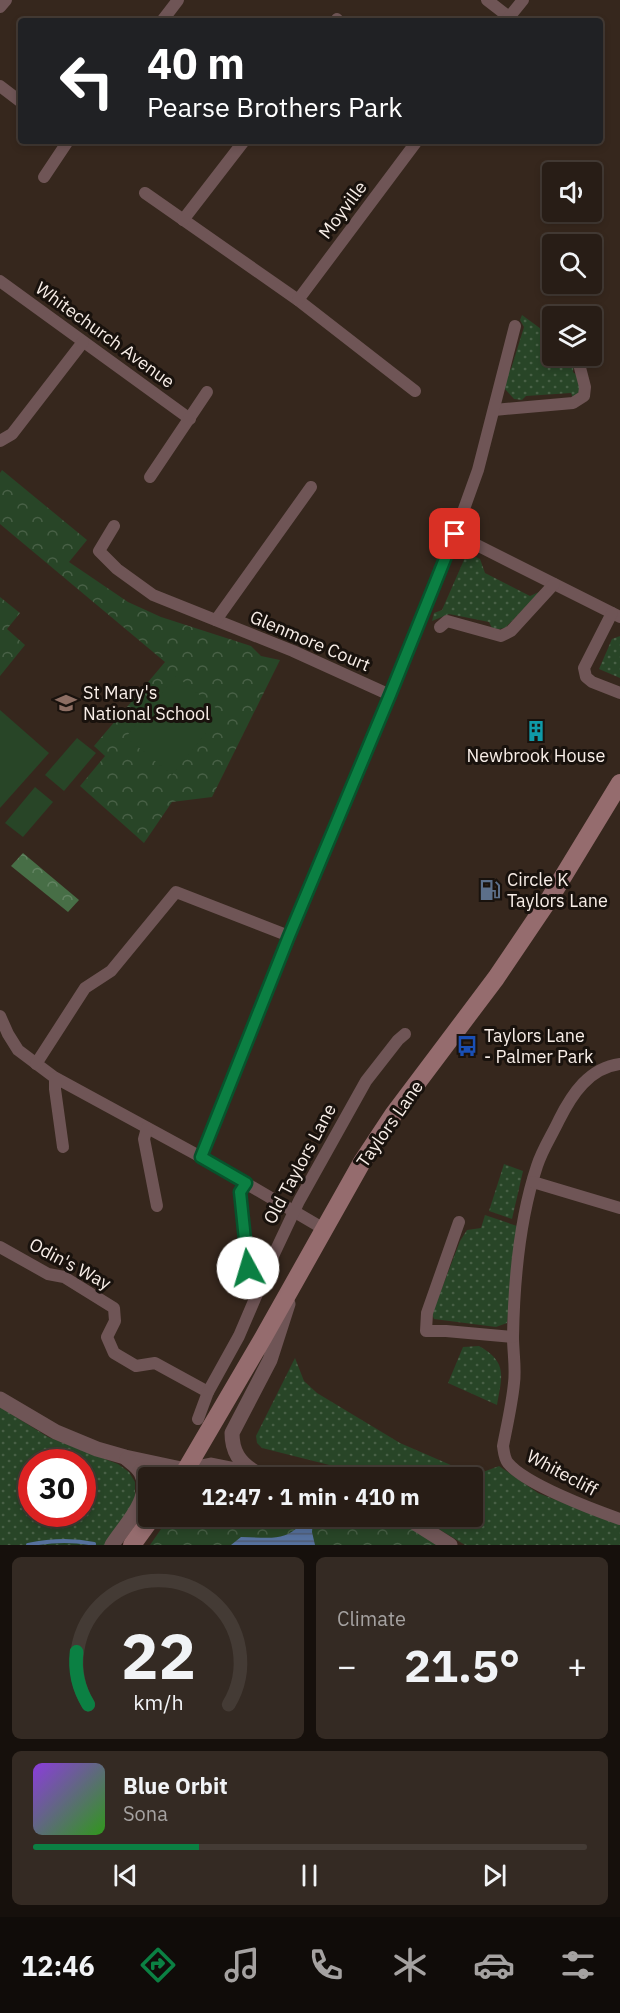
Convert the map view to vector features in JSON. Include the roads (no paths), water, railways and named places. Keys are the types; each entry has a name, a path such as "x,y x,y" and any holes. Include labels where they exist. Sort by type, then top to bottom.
{"main road":[{"name":"Taylors Lane","path":"187,1467 362,1162 393,1115 496,978 550,898 620,783"},
{"path":"132,1545 145,1527"}],"street":[{"path":"0,8 6,0"},
{"path":"164,18 178,0"},
{"path":"487,0 506,18"},
{"path":"508,18 523,0"},
{"path":"0,86 18,100"},
{"path":"44,177 66,144"},
{"path":"183,220 242,144"},
{"name":"Moyville","path":"298,300 415,144"},
{"path":"145,193 298,300 415,391"},
{"name":"Whitechurch Avenue","path":"0,281 190,419"},
{"path":"201,1157 289,936 455,534 478,470 515,326"},
{"path":"1,441 12,434 83,342"},
{"path":"494,410 573,403 584,396 585,387 580,366"},
{"path":"150,477 207,392"},
{"name":"Glenmore Court","path":"216,620 311,487"},
{"name":"Glenmore Court","path":"114,526 99,551 109,562 153,595 185,610 293,651 390,695"},
{"path":"455,534 616,615 584,668 586,677 592,682 620,693"},
{"path":"440,627 447,621 501,636 511,631 554,584"},
{"path":"36,1064 85,988 111,971 176,892 289,936"},
{"path":"0,1016 18,1050 56,1078 201,1157 324,1228"},
{"name":"Old Taylors Lane","path":"198,1419 208,1392 239,1336 294,1211 366,1081 398,1040 405,1035"},
{"name":"Whitecliff","path":"620,1064 595,1073 574,1093 538,1164 526,1205 518,1256 513,1337 515,1381 503,1446 508,1463 534,1482 591,1509 620,1519"},
{"path":"56,1078 55,1089 63,1147"},
{"path":"147,1128 144,1139 157,1206"},
{"path":"533,1182 620,1208"},
{"path":"246,1183 240,1192 248,1268"},
{"path":"459,1222 427,1313 426,1331 513,1337"},
{"name":"Odin's Way","path":"0,1247 48,1274 64,1277 114,1308 115,1321 107,1337 114,1353 136,1366 155,1363 208,1392"},
{"path":"247,1467 236,1455 232,1433 270,1360 295,1278"},
{"path":"0,1399 56,1432 97,1449 159,1467"},
{"path":"112,1545 138,1507 144,1489 144,1480 140,1470 125,1457"},
{"path":"205,1467 211,1465 222,1467"},
{"path":"421,1527 450,1545"}],"water":[{"path":"298,1527 312,1527 315,1545 231,1545 241,1537 269,1538 292,1532"}],"waterway":[{"path":"28,1545 61,1541 94,1544"}],"place":[{"name":"St Mary's National School","path":"66,703"},
{"name":"Newbrook House","path":"536,731"},
{"name":"Circle K Taylors Lane","path":"490,890"},
{"name":"Taylors Lane - Palmer Park","path":"467,1046"}]}
